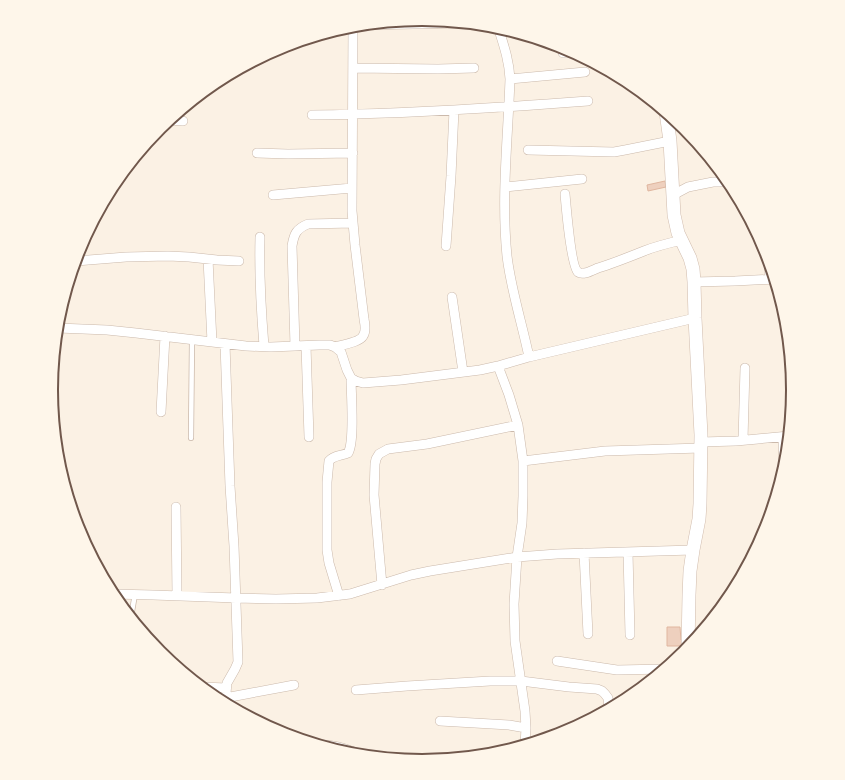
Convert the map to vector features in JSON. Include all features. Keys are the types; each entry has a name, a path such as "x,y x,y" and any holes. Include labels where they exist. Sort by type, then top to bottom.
{"street":[{"path":"336,347 360,340 364,335 365,330 353,223 353,33"},
{"path":"501,34 507,52 510,79 505,232 509,270 530,357"},
{"path":"353,68 474,68"},
{"path":"510,79 585,72"},
{"path":"312,115 353,115 454,110 588,101"},
{"path":"446,246 454,110"},
{"path":"667,120 670,141 674,216 678,233 690,258 693,269 701,445 700,504 698,524 692,550 688,638"},
{"path":"177,121 183,121"},
{"path":"528,150 614,152 670,141"},
{"path":"257,153 352,153"},
{"path":"506,187 582,179"},
{"path":"673,195 688,187 721,182"},
{"path":"273,194 352,188"},
{"path":"565,194 573,256 575,267 579,273 608,265 658,246 682,240"},
{"path":"296,346 292,246 295,233 301,227 308,224 353,223"},
{"path":"260,237 260,281 264,346"},
{"path":"83,260 119,257 189,257 239,261"},
{"path":"208,259 212,342"},
{"path":"694,282 769,279"},
{"path":"452,298 462,372"},
{"path":"350,378 363,383 480,370 695,318"},
{"path":"64,328 107,330 246,346 330,345 336,347 341,352 350,378 351,430 350,450 348,453 331,459 327,482 327,550 339,596"},
{"path":"161,412 165,336"},
{"path":"225,344 238,662 227,683 226,696 294,685"},
{"path":"306,346 309,436"},
{"path":"498,366 518,425 523,461 522,523 514,588 514,615 515,641 525,710 525,739"},
{"path":"743,440 745,368"},
{"path":"382,584 374,495 375,464 379,454 388,449 427,444 518,425"},
{"path":"523,461 605,451 701,445 783,437"},
{"path":"176,508 177,596"},
{"path":"121,594 276,599 339,596 430,571 517,557 584,553 692,550"},
{"path":"628,552 630,635"},
{"path":"584,553 588,634"},
{"path":"557,661 617,670 658,668"},
{"path":"356,690 520,680 569,687 597,689 605,694 608,698 608,702"},
{"path":"440,721 509,725 526,728"}],"lane":[{"path":"191,438 192,340"},
{"path":"132,609 134,594"}],"building":[{"path":"665,181 666,187 648,191 647,185"},
{"path":"667,627 680,627 681,640 683,640 683,644 681,646 667,646"}]}
